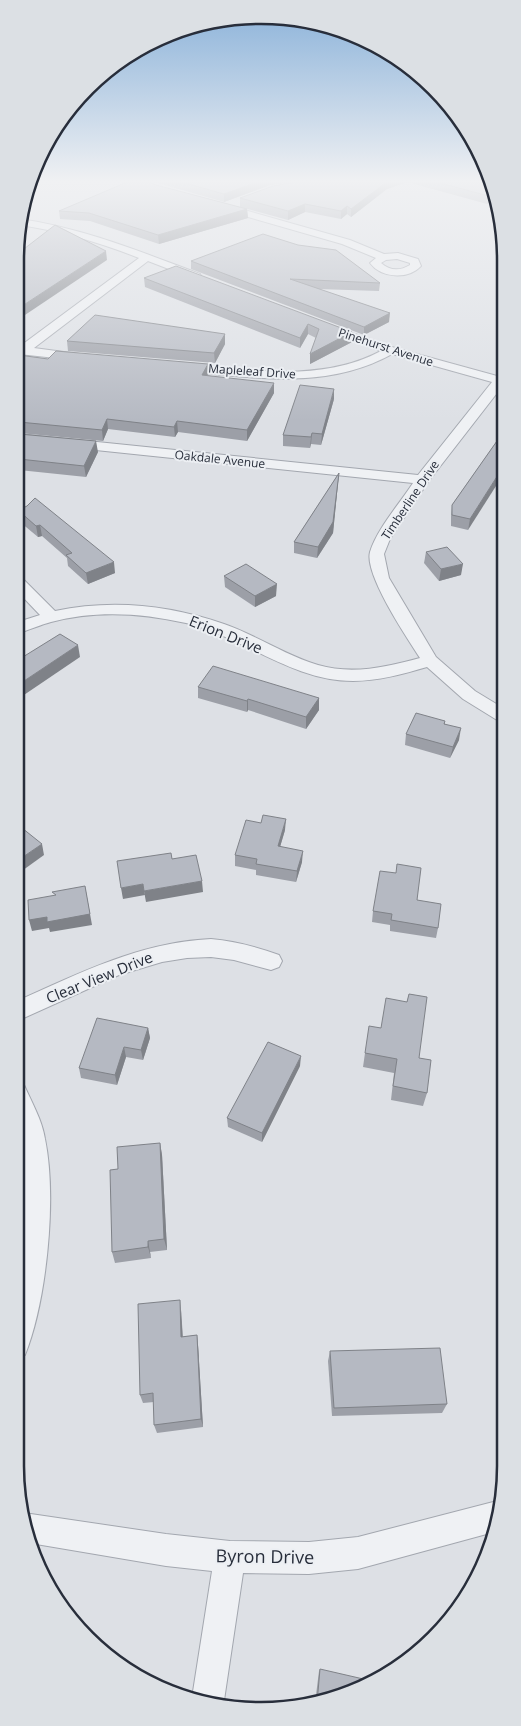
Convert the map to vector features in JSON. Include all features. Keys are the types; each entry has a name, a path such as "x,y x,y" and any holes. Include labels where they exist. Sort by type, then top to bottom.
{"street":[{"path":"24,348 142,261"},
{"path":"156,261 202,279"},
{"name":"Pinehurst Avenue","path":"313,322 391,350 497,377"},
{"path":"24,350 88,359"},
{"name":"Mapleleaf Drive","path":"165,365 271,374 311,374 356,367 391,350"},
{"name":"Timberline Drive","path":"497,384 422,480 383,538 378,554 381,578 430,661 470,696 497,712"},
{"name":"Oakdale Avenue","path":"24,439 422,480"},
{"path":"24,588 50,616"},
{"name":"Erion Drive","path":"24,626 50,616 114,610 162,612 207,623 246,639 302,666 339,675 372,675 430,661"},
{"name":"Clear View Drive","path":"24,1008 126,964 154,954 179,949 212,948 271,961"},
{"path":"24,1115 34,1142 37,1175 37,1216 32,1268 24,1306"},
{"name":"Byron Drive","path":"32,1528 166,1550 230,1557 309,1558 358,1553 492,1517"},
{"path":"209,1697 230,1557"}],"building":[{"path":"24,261 91,261 24,305"},
{"path":"191,261 350,261 380,283 290,279 390,313 364,327"},
{"path":"176,266 352,332 310,354 319,329 308,324 300,338 144,278"},
{"path":"95,315 225,334 214,353 67,341"},
{"path":"56,351 208,364 202,375 274,383 247,430 177,421 174,427 107,419 102,430 24,422 24,356 48,359"},
{"path":"300,385 334,389 322,434 312,433 311,437 283,435"},
{"path":"24,434 96,441 84,466 24,460"},
{"path":"497,441 497,476 470,519 452,515 452,505"},
{"path":"339,473 333,522 318,547 294,542"},
{"path":"35,498 114,562 86,573 66,555 72,553 40,525 36,526 24,515 24,508"},
{"path":"447,547 463,564 441,569 426,552"},
{"path":"246,564 277,584 255,596 224,576"},
{"path":"60,634 78,645 24,681 24,656"},
{"path":"213,666 319,698 306,717 248,699 247,701 198,687"},
{"path":"416,713 445,721 444,724 461,728 453,747 406,734"},
{"path":"263,815 286,819 278,846 303,851 297,871 256,864 257,859 235,855 246,820 261,823"},
{"path":"24,830 42,844 24,856"},
{"path":"171,853 172,859 196,855 202,881 144,891 143,884 121,888 117,861"},
{"path":"397,864 421,868 417,900 441,904 438,928 391,920 392,914 373,911 380,871 396,873"},
{"path":"85,886 90,914 47,922 47,917 29,920 28,900 56,895 52,892"},
{"path":"409,994 427,997 419,1058 431,1060 427,1093 393,1086 397,1059 365,1053 369,1026 381,1028 386,998 407,1002"},
{"path":"97,1018 148,1028 141,1050 124,1047 115,1075 79,1068"},
{"path":"268,1042 301,1056 262,1133 227,1118"},
{"path":"160,1143 164,1239 148,1241 148,1247 112,1252 110,1170 118,1169 117,1147"},
{"path":"180,1300 181,1337 197,1335 201,1419 154,1425 153,1393 140,1395 138,1304"},
{"path":"440,1348 447,1404 334,1408 330,1351"},
{"path":"320,1669 363,1679 337,1690 318,1695"}]}
